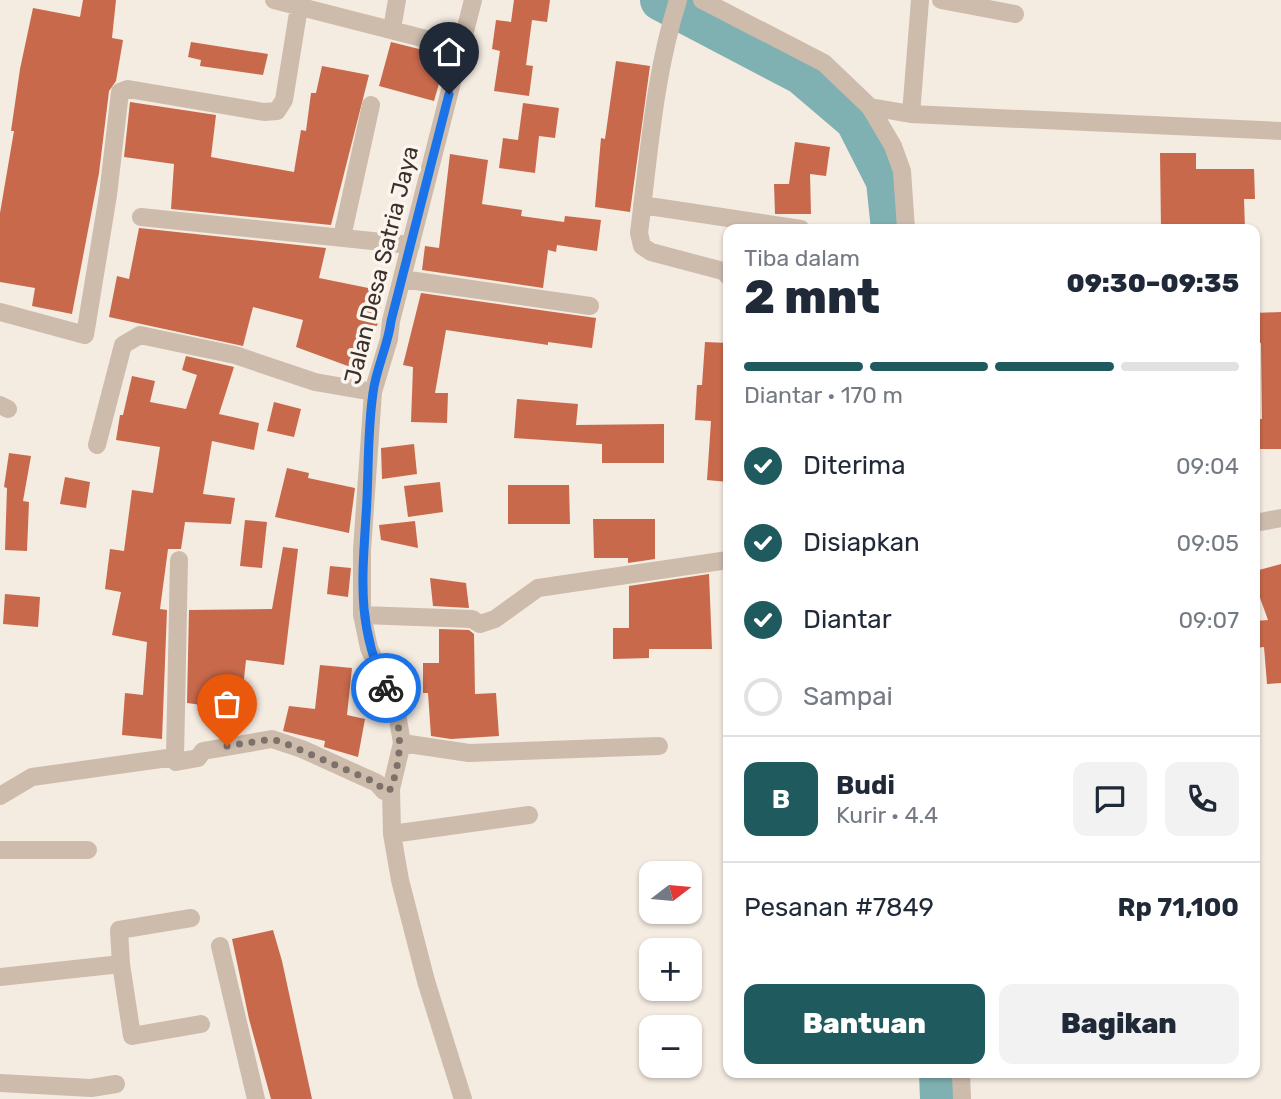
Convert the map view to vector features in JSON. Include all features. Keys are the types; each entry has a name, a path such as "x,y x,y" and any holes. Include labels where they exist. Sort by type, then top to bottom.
{"street":[{"path":"274,0 461,48"},
{"path":"392,29 397,0"},
{"name":"Jalan Desa Satria Jaya","path":"463,1099 407,912 391,834 391,789 402,743 396,708 369,648 362,614 362,550 373,393 473,0"},
{"path":"678,0 664,44 654,93 639,233 642,246 651,252 723,271"},
{"path":"702,0 824,63 870,107 893,146 902,171 906,224"},
{"path":"911,114 920,0"},
{"path":"941,0 1015,14"},
{"path":"0,312 85,335 108,195 120,92 128,89 264,112 276,111 284,100 299,7"},
{"path":"342,237 371,105"},
{"path":"870,107 911,114 1281,131"},
{"path":"642,205 768,224"},
{"path":"141,217 411,245"},
{"path":"402,279 590,306"},
{"path":"97,445 123,345 132,338 145,335 235,355 315,382 373,393"},
{"path":"1260,522 1281,518"},
{"path":"179,560 176,762 198,758 202,751 272,739 302,749 377,783 384,791 391,789"},
{"path":"362,614 472,619 480,624 495,619 538,588 723,561"},
{"path":"402,743 469,753 659,746"},
{"path":"0,796 32,777 175,757"},
{"path":"391,834 530,815"},
{"path":"0,850 88,850"},
{"path":"191,918 119,930 121,964 132,1036 201,1024"},
{"path":"220,946 256,1099"},
{"path":"0,976 121,964"},
{"path":"961,1078 962,1099"},
{"path":"0,1083 91,1088 116,1084"}],"green space":[{"path":"661,0 702,0 830,67 893,146 905,224 891,224 887,181 856,120 802,74"}],"building":[{"path":"83,0 116,0 112,38 123,40 116,81 109,91 99,173 72,314 32,306 35,288 0,282 0,213 14,131 11,131 20,69 33,8 80,17"},
{"path":"514,0 550,0 547,22 532,20 526,65 533,66 529,96 494,91 500,51 492,49 496,20 511,22"},
{"path":"191,42 268,54 263,75 200,66 201,60 188,57"},
{"path":"391,42 447,56 434,101 379,86"},
{"path":"616,61 650,66 630,212 595,207 601,138 605,139"},
{"path":"322,66 369,75 331,225 171,209 174,164 124,157 130,102 216,115 211,157 294,172 301,130 306,131 311,93 316,93"},
{"path":"523,103 559,108 555,138 539,136 535,173 499,168 503,138 518,140"},
{"path":"795,142 830,147 826,176 810,174 811,214 775,214 774,184 789,184"},
{"path":"1160,153 1196,153 1196,169 1254,169 1255,199 1244,199 1245,224 1161,224"},
{"path":"450,154 488,160 482,204 522,210 521,216 564,222 565,216 601,220 597,251 557,245 556,252 548,250 543,288 422,270 425,246 439,248"},
{"path":"139,228 326,248 319,278 383,291 377,326 371,325 356,369 296,347 303,320 253,307 243,346 109,317 117,276 129,279"},
{"path":"421,293 596,318 592,348 548,342 548,345 446,330 435,393 448,393 447,423 411,422 413,367 403,365"},
{"path":"1281,312 1281,449 1260,449 1260,313"},
{"path":"705,342 723,343 723,482 707,480 711,421 695,420 697,385 702,385"},
{"path":"186,356 234,367 219,414 259,423 254,450 212,441 203,494 235,498 231,524 185,522 181,549 168,549 160,609 167,610 162,739 122,735 125,693 143,695 147,642 112,635 121,592 105,589 110,549 124,551 132,490 153,493 160,447 116,440 120,415 123,415 132,376 155,381 150,402 186,409 197,375 182,370"},
{"path":"517,399 578,404 576,425 664,424 664,463 602,463 602,444 514,438"},
{"path":"274,402 301,409 294,437 267,431"},
{"path":"414,444 417,474 382,479 381,448"},
{"path":"9,453 31,456 23,501 29,502 27,551 5,550 7,488 4,487"},
{"path":"287,468 309,473 308,478 355,488 349,533 275,517"},
{"path":"65,477 90,482 86,508 60,504"},
{"path":"440,482 443,512 408,517 404,486"},
{"path":"508,485 569,485 570,524 508,524"},
{"path":"593,519 655,519 655,559 628,563 628,558 594,558"},
{"path":"245,520 267,522 262,568 240,566"},
{"path":"415,521 418,548 381,540 379,525"},
{"path":"283,547 298,549 284,665 246,660 241,706 224,704 224,708 187,703 189,610 272,609"},
{"path":"1281,564 1281,683 1267,684 1264,647 1260,647 1260,621 1268,620 1260,598 1260,570"},
{"path":"330,566 351,568 348,597 327,594"},
{"path":"709,574 712,649 649,649 649,658 613,659 613,628 629,628 629,586"},
{"path":"430,578 466,583 469,608 433,606"},
{"path":"5,594 40,597 38,627 3,624"},
{"path":"439,629 469,630 474,634 475,694 496,693 499,736 451,739 431,736 428,693 423,693 423,663 439,663"},
{"path":"320,665 352,668 347,715 365,719 358,757 324,747 325,741 283,731 289,706 315,709"},
{"path":"273,930 312,1099 271,1099 249,1019 232,939"}],"waterway":[{"path":"661,0 802,74 856,120 887,181 891,224"},
{"path":"940,1078 941,1099"}],"way so far":[{"path":"227,746 272,739 302,749 377,783 384,791 391,789 398,770 402,743 396,708 386,688"}],"route":[{"path":"386,688 369,648 362,614 362,550 373,393 389,339 391,321 449,94"}]}
